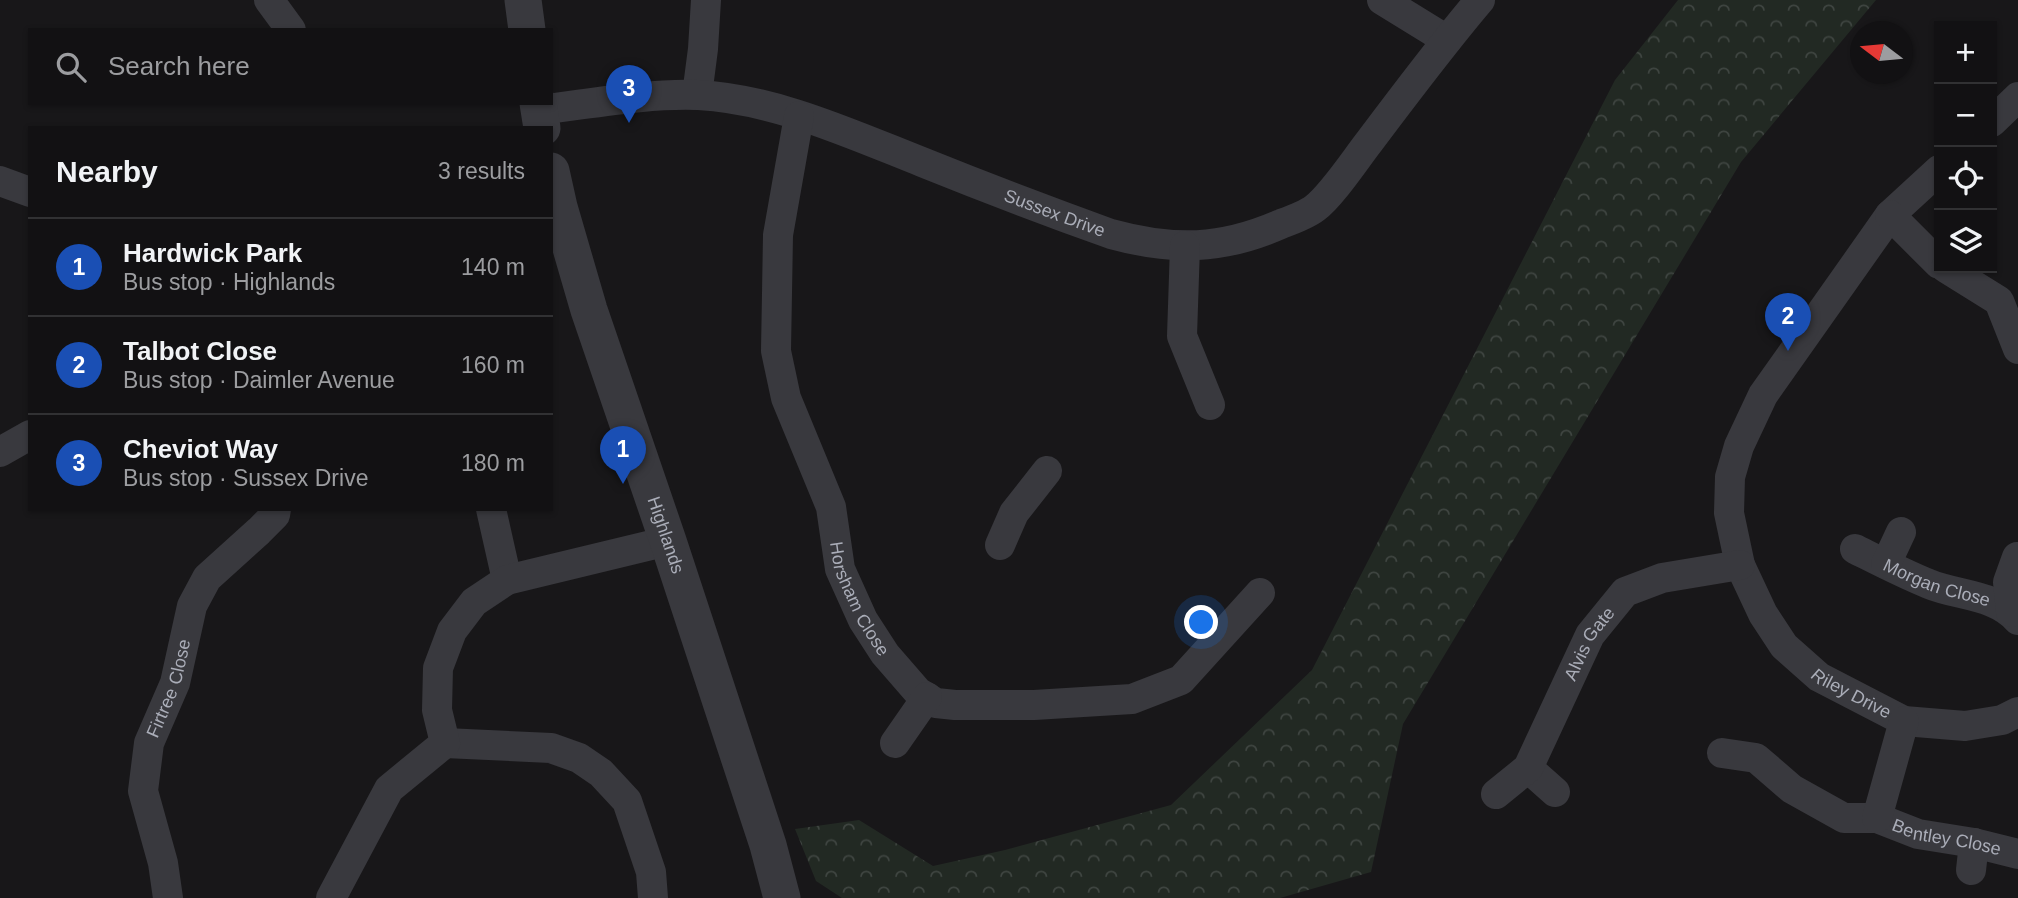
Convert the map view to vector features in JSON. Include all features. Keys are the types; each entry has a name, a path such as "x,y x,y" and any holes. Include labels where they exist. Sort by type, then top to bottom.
{"street":[{"path":"269,0 290,28"},
{"path":"523,0 527,28"},
{"path":"696,95 703,49 706,0"},
{"path":"1382,0 1447,40"},
{"name":"Sussex Drive","path":"540,114 632,99 696,95 747,100 799,116 1111,234 1142,243 1218,245 1252,237 1315,208 1344,176 1480,0"},
{"path":"1997,116 2018,97"},
{"name":"Horsham Close","path":"799,116 778,235 776,351 786,398 831,506 840,569 863,620 885,654 918,692 936,703 955,705 1034,705 1132,699 1181,680 1260,593"},
{"name":"Riley Drive","path":"1934,175 1890,215 1763,395 1738,446 1730,477 1729,513 1740,565 1763,614 1784,646 1819,677 1904,721 1965,726 2002,720 2018,712"},
{"name":"Highlands","path":"553,180 589,310 768,845 782,898"},
{"path":"0,181 28,190"},
{"path":"1890,215 1934,259"},
{"path":"1185,246 1182,336 1210,405"},
{"path":"1954,273 1999,301 2018,349"},
{"path":"0,452 28,436"},
{"path":"1000,545 1014,513 1047,471"},
{"name":"Firtree Close","path":"168,898 163,863 143,791 149,743 176,683 192,606 207,578 259,531 276,511"},
{"path":"491,511 507,580"},
{"path":"1886,564 1901,532"},
{"path":"445,743 437,710 438,667 452,631 474,602 507,580 668,541"},
{"name":"Morgan Close","path":"1855,549 1931,585 1989,601 2014,616"},
{"path":"2014,616 2008,582 2017,557"},
{"name":"Alvis Gate","path":"1496,794 1528,768 1590,635 1625,592 1662,578 1740,565"},
{"path":"895,743 927,697"},
{"name":"Bentley Close","path":"1877,818 1904,721"},
{"path":"331,898 389,789 445,743 551,748 579,758 601,773 627,801 651,872 653,898"},
{"name":"Bentley Close","path":"1722,753 1756,758 1792,789 1844,818 1877,818 1973,856 2018,854"},
{"path":"1528,768 1555,792"}],"green space":[{"path":"1678,0 1876,0 1858,21 1850,21 1850,31 1741,162 1403,724 1371,872 1280,898 842,898 816,881 795,829 859,820 933,866 1005,850 1171,805 1312,670 1615,80"}],"place":[{"name":"Cheviot Way","path":"629,123"},
{"name":"Talbot Close","path":"1788,351"},
{"name":"Hardwick Park","path":"623,484"}]}
